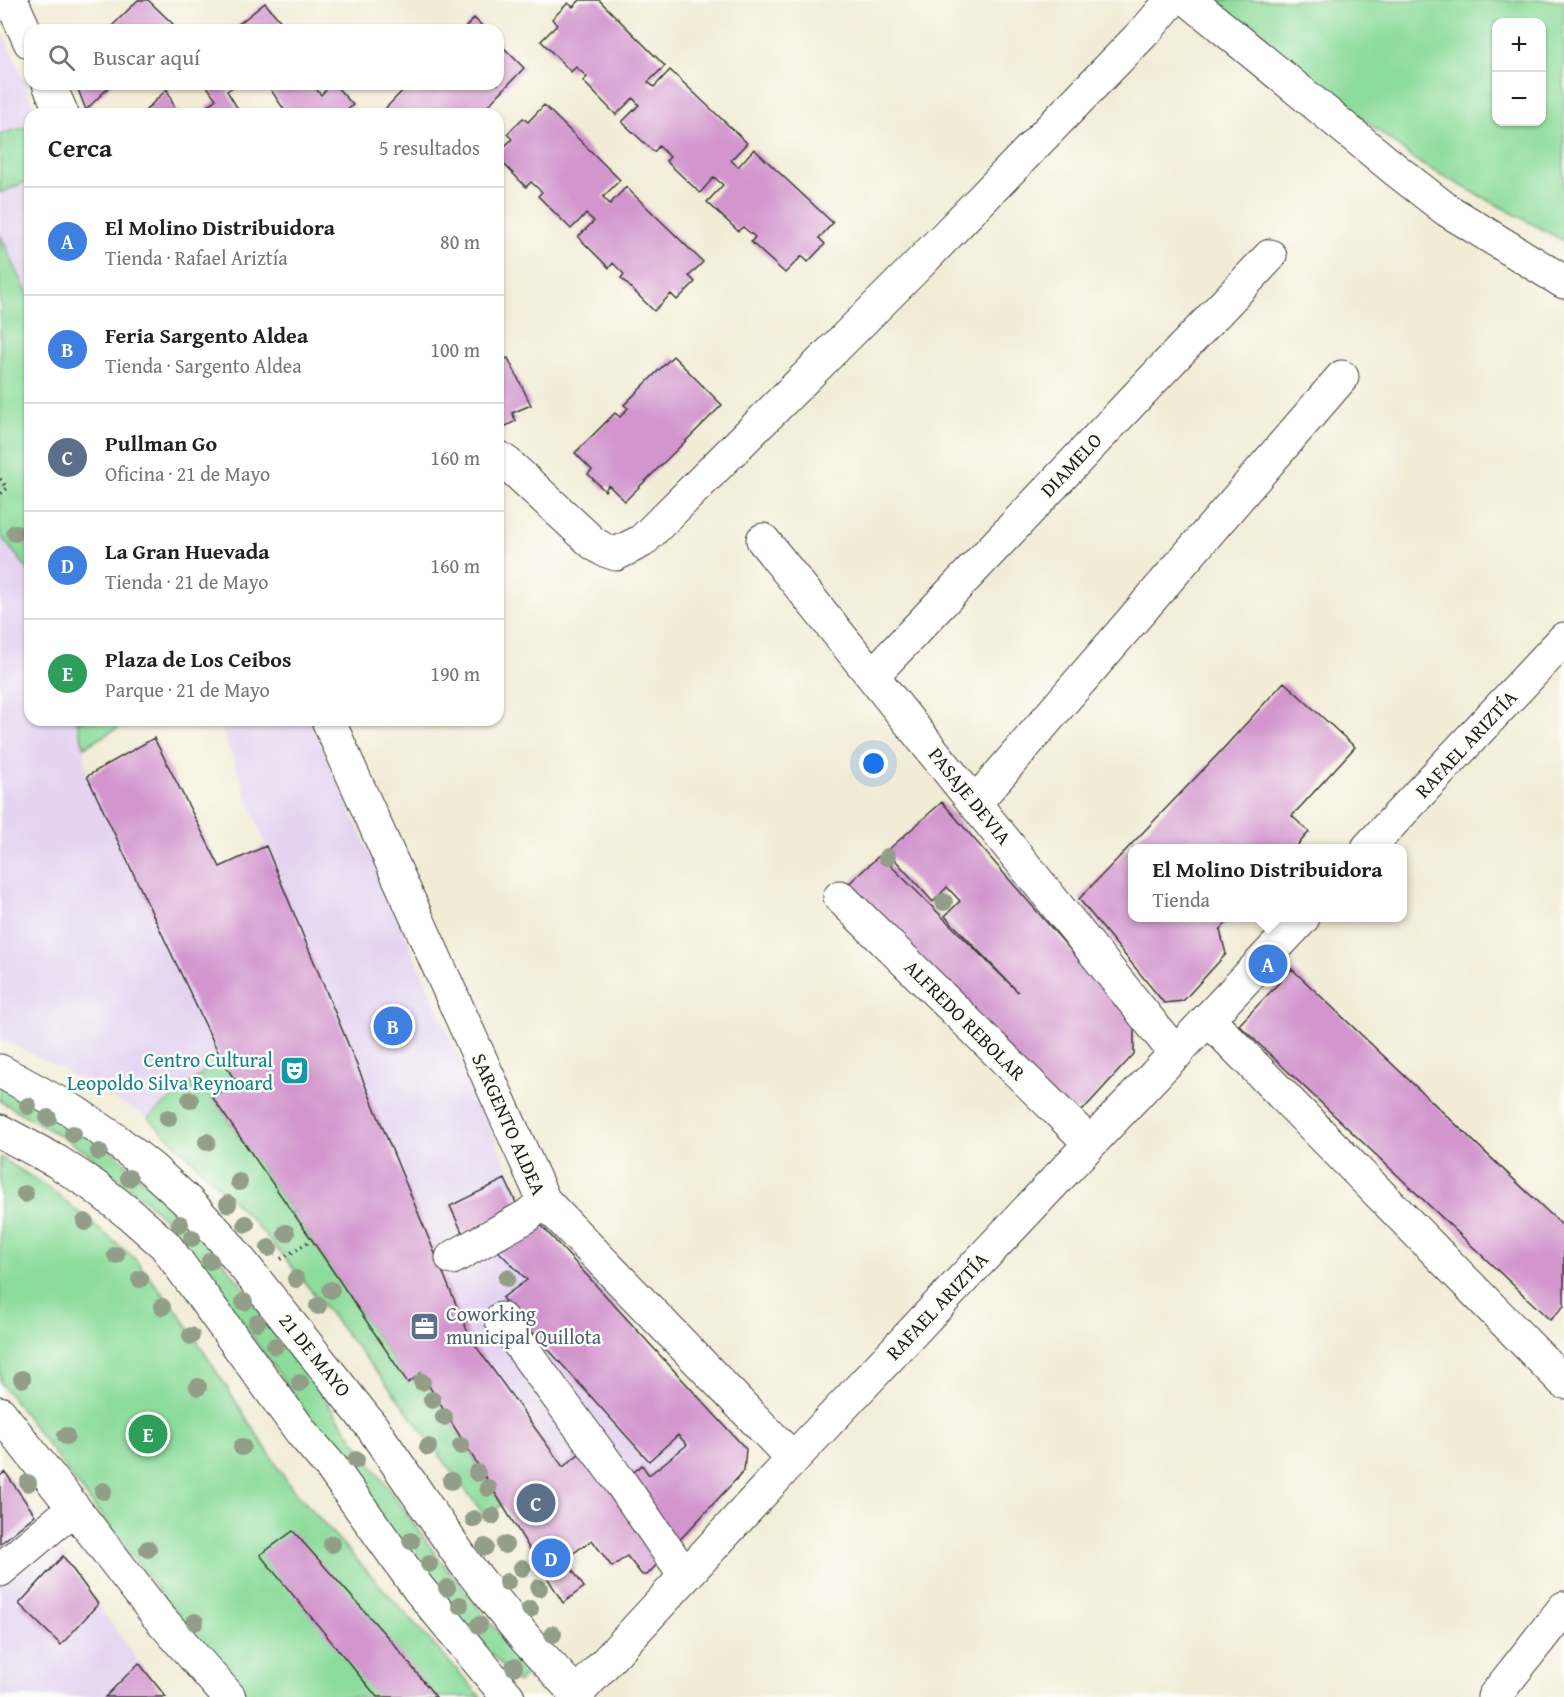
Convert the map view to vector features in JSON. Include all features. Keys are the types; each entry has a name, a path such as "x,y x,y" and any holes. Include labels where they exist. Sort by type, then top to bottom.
{"main road":[{"path":"11,0 24,29"},
{"path":"504,461 593,543 604,550 616,554 642,541 913,270 1149,27 1172,0"},
{"path":"1189,0 1447,210 1564,282"},
{"path":"52,90 59,108"},
{"name":"DIAMELO","path":"873,675 1270,256"},
{"path":"975,803 1342,377"},
{"name":"PASAJE DEVIA","path":"763,540 1176,1054"},
{"name":"RAFAEL ARIZTÍA","path":"1373,844 1564,639"},
{"name":"SARGENTO ALDEA","path":"331,726 544,1201 793,1459"},
{"name":"ALFREDO REBOLAR","path":"840,897 1090,1143"},
{"name":"RAFAEL ARIZTÍA","path":"576,1696 793,1459 1299,922"},
{"path":"1208,1019 1564,1382"},
{"name":"21 DE MAYO","path":"0,1071 73,1111 113,1138 152,1169 222,1238 372,1427 465,1563 525,1638 576,1696"},
{"path":"0,1131 56,1161 94,1186 165,1245 302,1432 332,1468 418,1588 508,1697"},
{"path":"453,1258 527,1216 544,1201"},
{"path":"501,1319 621,1483 685,1576"},
{"path":"0,1413 157,1615 229,1697"},
{"path":"0,1570 74,1508"},
{"path":"1494,1697 1564,1608"}],"path":[{"path":"0,479 7,488 0,494"}],"shaded area":[{"path":"0,24 24,81 24,90 28,90 35,108 24,108 24,128 0,134"},
{"path":"24,183 24,287 0,234 0,193"},
{"path":"0,446 24,529 24,726 79,726 84,747 87,776 221,1058 148,1118 51,1063 0,1039"},
{"path":"220,726 314,726 524,1205 746,1449 744,1471 647,1575 642,1575 627,1556 470,1338 266,846"},
{"path":"0,1466 139,1663 166,1697 0,1697"}],"green space":[{"path":"1214,0 1564,0 1564,241 1421,164 1224,11"},
{"path":"24,128 24,183 0,193 0,134"},
{"path":"0,234 24,287 24,565 0,535"},
{"path":"79,726 121,726 84,747"},
{"path":"221,1058 237,1084 212,1097 408,1383 421,1373 502,1505 485,1516 396,1396 284,1257 251,1219 148,1118"},
{"path":"0,1082 104,1143 207,1242 260,1308 433,1551 530,1670 518,1683 421,1574 187,1245 154,1208 86,1152 0,1101"},
{"path":"0,1157 52,1190 133,1257 181,1316 290,1486 481,1697 245,1697 195,1639 0,1382"}],"building":[{"path":"138,0 148,0 173,24 114,24"},
{"path":"580,0 599,0 665,66 648,82 654,87 670,70 747,143 731,160 738,167 754,149 833,223 819,238 825,244 808,262 802,256 785,273 751,242 755,237 743,227 738,231 707,202 723,185 714,177 700,193 666,161 670,157 659,146 654,152 622,122 639,105 633,98 616,115 583,81 587,77 576,67 571,72 541,41 557,25 552,19 568,3 573,7"},
{"path":"265,3 283,24 239,24"},
{"path":"474,18 480,24 468,24"},
{"path":"504,48 524,68 504,89"},
{"path":"78,90 106,90 88,108 85,108"},
{"path":"167,90 175,108 148,108"},
{"path":"210,90 228,90 237,108 207,108 216,99"},
{"path":"271,90 317,90 321,95 326,90 339,90 353,105 350,108 283,108"},
{"path":"403,90 503,90 486,108 386,108"},
{"path":"544,105 620,180 603,197 610,204 626,187 703,262 689,276 695,282 677,300 671,294 654,311 621,278 624,274 613,263 609,268 578,237 594,221 586,214 571,229 538,196 542,192 531,182 526,187 504,164 504,147 512,139 507,134 523,118 528,122"},
{"path":"673,356 722,405 625,501 608,485 605,491 588,474 592,470 575,453 615,413 620,417 628,408 624,405"},
{"path":"508,358 531,405 512,413 516,421 504,427 504,359"},
{"path":"1284,682 1355,747 1292,816 1309,832 1298,844 1132,844"},
{"path":"154,738 220,867 266,846 470,1338 563,1467 585,1449 621,1483 642,1465 649,1475 687,1445 678,1435 649,1461 502,1298 527,1280 495,1248 539,1223 746,1449 744,1471 647,1575 642,1575 627,1556 612,1567 592,1540 565,1559 584,1587 563,1603 421,1373 408,1383 212,1097 237,1084 221,1058 87,776"},
{"path":"942,802 1134,1023 1134,1054 1083,1110 1065,1111 843,889 880,855 1018,992 945,916 960,901 947,887 933,902 887,851"},
{"path":"1128,848 1128,922 1227,922 1220,930 1226,954 1183,1001 1164,1003 1079,899"},
{"path":"1292,969 1564,1227 1564,1306 1550,1320 1239,1025"},
{"path":"505,1179 518,1207 463,1234 450,1206"},
{"path":"5,1472 35,1515 0,1544 0,1476"},
{"path":"293,1531 392,1642 436,1697 377,1697 260,1555"},
{"path":"63,1556 98,1604 61,1645 19,1604"},
{"path":"139,1663 166,1697 105,1697"}],"place":[{"name":"El Molino Distribuidora","path":"1268,964"},
{"name":"Feria Sargento Aldea","path":"393,1026"},
{"name":"Centro Cultural Leopoldo Silva Reynoard","path":"294,1071"},
{"name":"Coworking municipal Quillota","path":"425,1326"},
{"name":"Plaza de Los Ceibos","path":"148,1434"},
{"name":"Pullman Go","path":"536,1503"},
{"name":"La Gran Huevada","path":"551,1558"}]}
